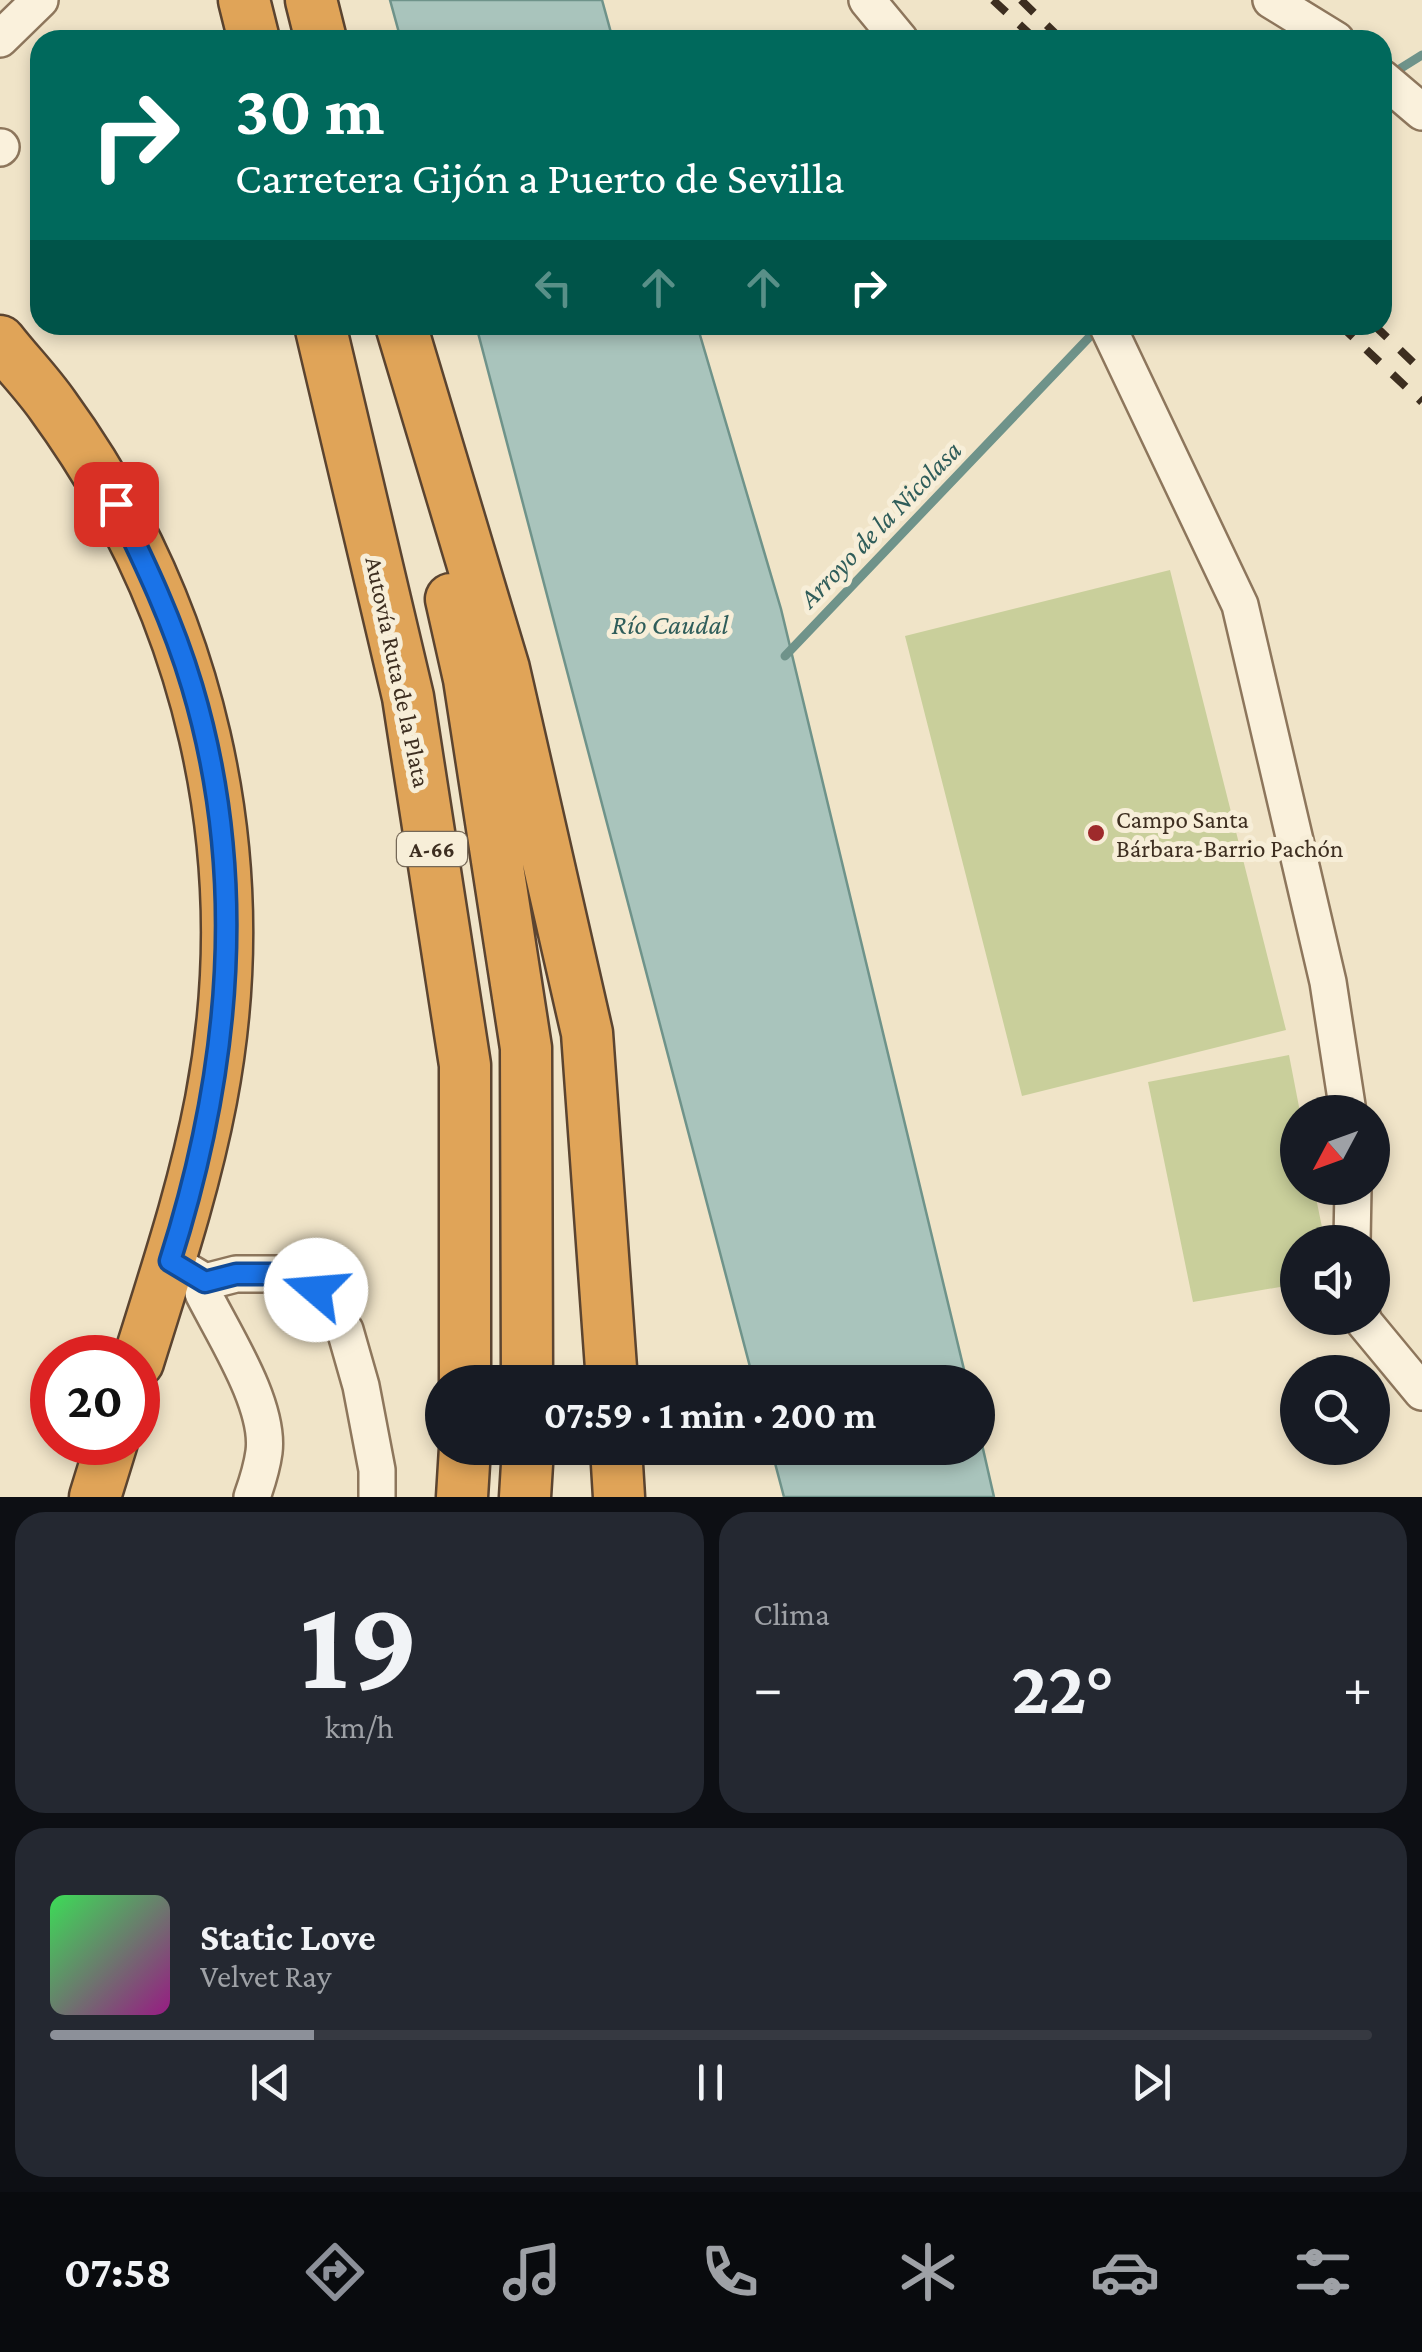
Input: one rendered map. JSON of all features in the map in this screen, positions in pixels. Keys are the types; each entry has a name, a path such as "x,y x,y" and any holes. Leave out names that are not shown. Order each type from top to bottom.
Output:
{"highway":[{"path":"244,0 252,30"},
{"path":"311,0 318,30"},
{"name":"Autovía Ruta de la Plata","path":"322,335 408,697 466,1065 465,1365"},
{"name":"A-66","path":"389,335 469,679 526,1048 528,1365"},
{"path":"405,335 504,669 588,1034 611,1365"},
{"path":"0,341 53,406 116,504 158,590 192,685 214,774 225,858 228,932 224,1013 211,1100 186,1212 187,1272 153,1335"},
{"path":"95,1497 105,1465"},
{"path":"462,1497 464,1465"},
{"path":"525,1497 527,1465"},
{"path":"617,1465 620,1497"}],"street":[{"path":"867,0 892,30"},
{"path":"1271,0 1320,30"},
{"path":"0,38 27,3"},
{"path":"0,315 53,406"},
{"path":"1111,335 1240,606 1328,982 1345,1095"},
{"path":"187,1272 203,1294 248,1380 264,1431 264,1450 252,1497"},
{"path":"187,1272 277,1274 316,1290 345,1330 362,1386 377,1470 377,1497"},
{"path":"1375,1335 1422,1392"}],"green space":[{"name":"Campo Santa Bárbara-Barrio Pachón","path":"1170,570 1286,1030 1022,1096 905,636"},
{"path":"1289,1055 1297,1095 1280,1095 1280,1205 1317,1205 1322,1225 1280,1225 1280,1287 1193,1302 1148,1082"}],"water":[{"path":"390,0 602,0 610,30 398,30"},
{"name":"Río Caudal","path":"479,335 700,335 781,609 963,1365 750,1365"},
{"path":"776,1465 987,1465 994,1497 784,1497"}],"waterway":[{"name":"Arroyo de la Nicolasa","path":"1392,74 1422,55"},
{"name":"Arroyo de la Nicolasa","path":"785,656 1091,335"}],"railway":[{"path":"993,0 1025,30"},
{"path":"1021,0 1052,30"},
{"path":"1351,335 1422,402"},
{"path":"1384,335 1422,371"}],"place":[{"name":"Campo Santa Bárbara-Barrio Pachón","path":"1096,833"}],"route":[{"path":"116,504 158,590 192,685 214,774 225,858 228,932 224,1013 211,1100 186,1212 170,1261 205,1282 236,1274 277,1274 316,1290"}]}
